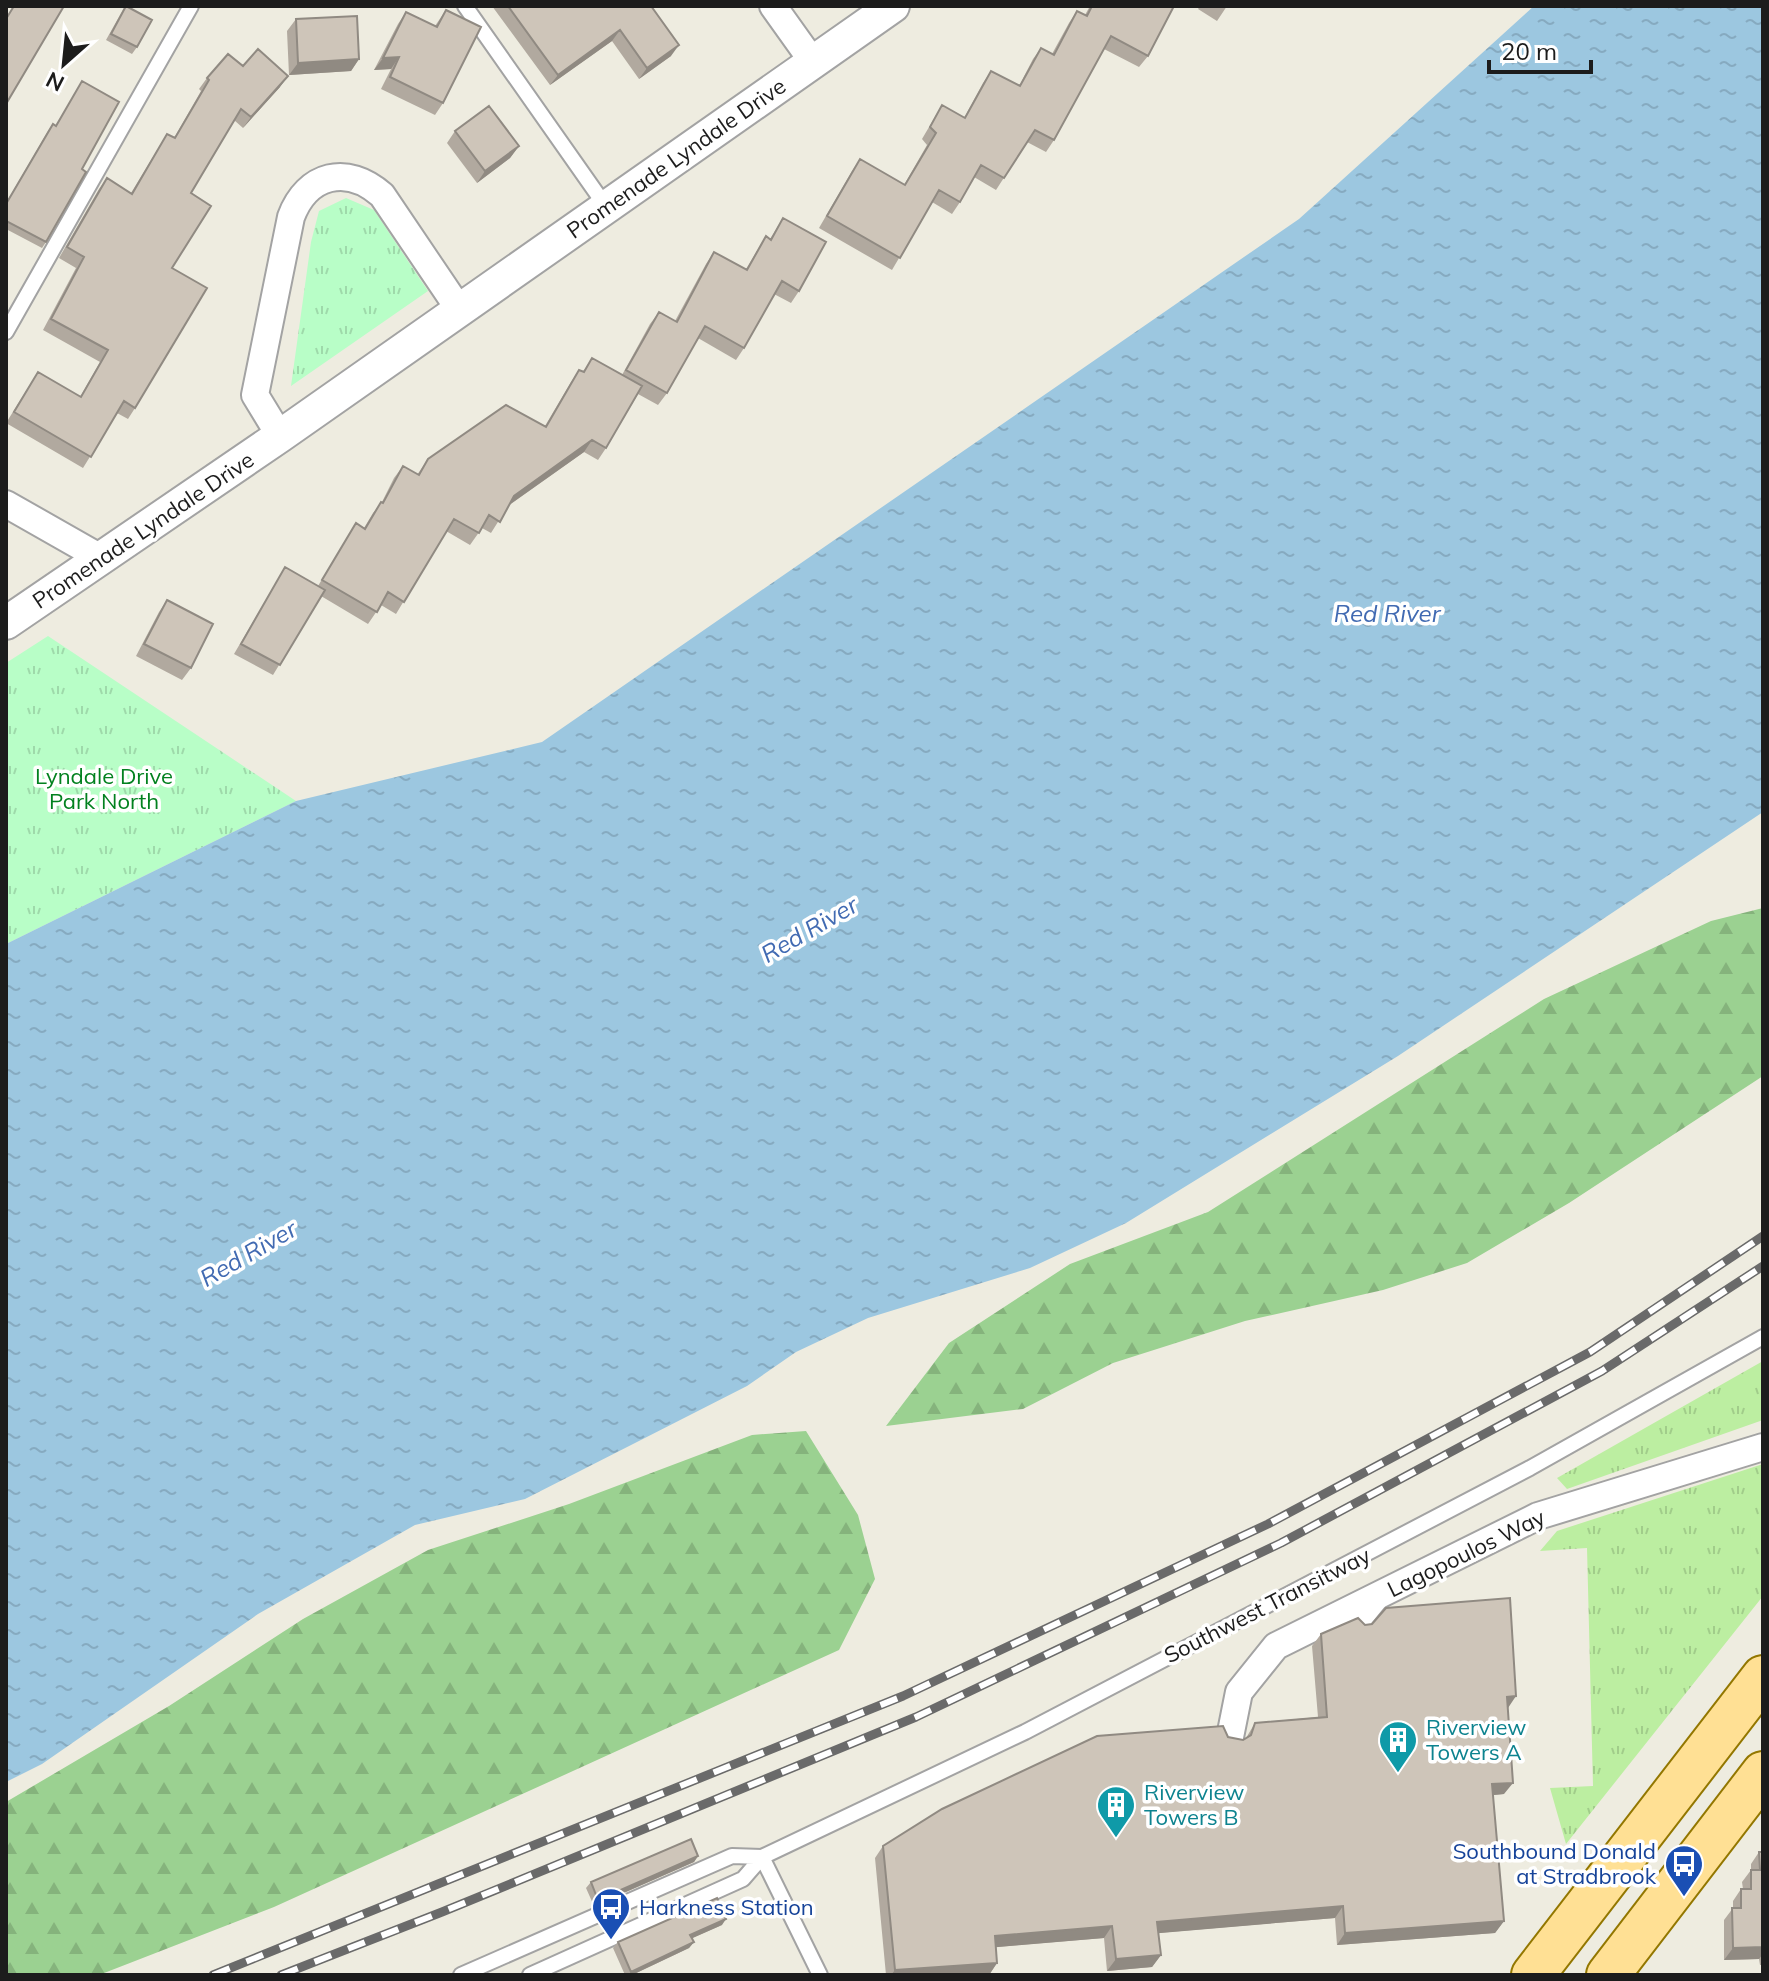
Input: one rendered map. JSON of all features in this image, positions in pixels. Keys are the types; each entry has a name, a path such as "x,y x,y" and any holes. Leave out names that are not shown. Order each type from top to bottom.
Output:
{"main road":[{"path":"1533,1975 1763,1677"},
{"path":"1608,1975 1763,1773"}],"street":[{"path":"773,6 813,62"},
{"name":"Promenade Lyndale Drive","path":"6,623 280,436 893,6"},
{"path":"280,436 255,395 291,217 296,203 319,181 348,177 371,185 382,195 459,309"},
{"path":"6,504 101,558"},
{"name":"Lagopoulos Way","path":"1230,1737 1239,1692 1276,1646 1538,1516 1763,1447"}],"lane":[{"path":"6,332 191,6"},
{"path":"465,6 607,208"},
{"name":"Southwest Transitway","path":"530,1975 743,1879 762,1857 1025,1732 1530,1468 1763,1337"},
{"path":"1359,1627 1388,1590"},
{"name":"Southwest Transitway","path":"461,1975 732,1856 762,1857"},
{"path":"762,1857 820,1975"}],"green space":[{"path":"346,198 374,210 428,291 291,386 311,242 319,211"},
{"name":"Lyndale Drive Park North","path":"48,636 296,801 6,944 6,663"},
{"path":"1763,908 1763,1076 1569,1203 1467,1263 1383,1290 1245,1321 1113,1363 1023,1409 886,1426 949,1343 1070,1264 1208,1212 1544,999 1711,921"},
{"path":"1763,1361 1763,1420 1567,1489 1557,1478"},
{"path":"806,1431 858,1515 875,1579 839,1650 274,1907 99,1975 6,1975 6,1802 169,1706 303,1619 428,1550 569,1504 752,1435"},
{"path":"1763,1464 1763,1596 1566,1844 1550,1788 1593,1786 1587,1548 1540,1551 1557,1531"}],"water":[{"name":"Red River","path":"1534,6 1763,6 1763,812 1398,1056 1126,1223 1030,1268 868,1318 796,1352 747,1386 525,1499 415,1525 258,1614 42,1764 6,1782 6,944 296,801 542,742 1299,219"}],"building":[{"path":"14,6 64,6 6,104 6,19"},
{"path":"126,6 152,20 137,47 111,34"},
{"path":"508,6 651,6 679,45 647,68 620,30 558,75"},
{"path":"1092,6 1174,6 1148,56 1111,36 1054,140 1035,130 1004,178 981,165 960,202 939,190 900,258 827,216 860,159 905,185 936,133 930,127 942,105 965,118 991,71 1020,86 1041,48 1054,55 1077,11 1087,16"},
{"path":"446,10 481,27 443,103 390,77 399,57 383,58 406,12 437,27"},
{"path":"357,16 359,59 298,63 296,19"},
{"path":"258,49 288,76 251,117 241,109 191,193 211,206 172,268 207,288 135,408 124,401 91,457 14,412 38,372 81,397 108,350 51,319 84,257 67,247 107,178 132,194 167,134 175,138 209,80 207,78 228,54 243,66"},
{"path":"82,81 119,102 82,169 86,172 46,242 6,221 6,204"},
{"path":"489,106 519,146 485,171 455,131"},
{"path":"783,218 826,242 799,291 782,281 744,348 705,326 667,393 626,370 659,312 677,322 714,252 747,270 766,236 771,240"},
{"path":"592,358 642,386 606,448 592,440 514,496 500,522 489,515 479,533 454,519 404,602 388,592 377,612 322,580 356,523 365,529 403,466 419,475 428,459 506,405 546,427 579,370 584,372"},
{"path":"285,567 325,590 280,665 241,644"},
{"path":"167,600 213,624 191,668 144,644"},
{"path":"1510,1598 1516,1696 1507,1697 1513,1783 1492,1784 1504,1921 1345,1933 1343,1906 1157,1922 1161,1955 1116,1959 1112,1926 995,1936 997,1963 895,1970 883,1846 942,1809 1097,1736 1223,1726 1228,1737 1243,1740 1251,1735 1255,1723 1327,1717 1321,1634 1358,1618 1365,1625 1372,1624 1386,1608"},
{"path":"691,1839 698,1856 598,1900 591,1882"},
{"path":"1759,1852 1763,1852 1763,1947 1733,1948 1732,1908 1741,1908 1741,1889 1751,1889 1751,1870 1760,1870"},
{"path":"717,1898 726,1919 690,1935 694,1942 631,1972 618,1942"}],"railway":[{"path":"213,1975 903,1696 1268,1524 1590,1352 1763,1236"},
{"path":"281,1975 916,1717 1281,1543 1602,1371 1763,1266"}],"place":[{"name":"Riverview Towers A","path":"1398,1774"},
{"name":"Riverview Towers B","path":"1116,1839"},
{"name":"Southbound Donald at Stradbrook","path":"1684,1898"},
{"name":"Harkness Station","path":"611,1941"}]}
